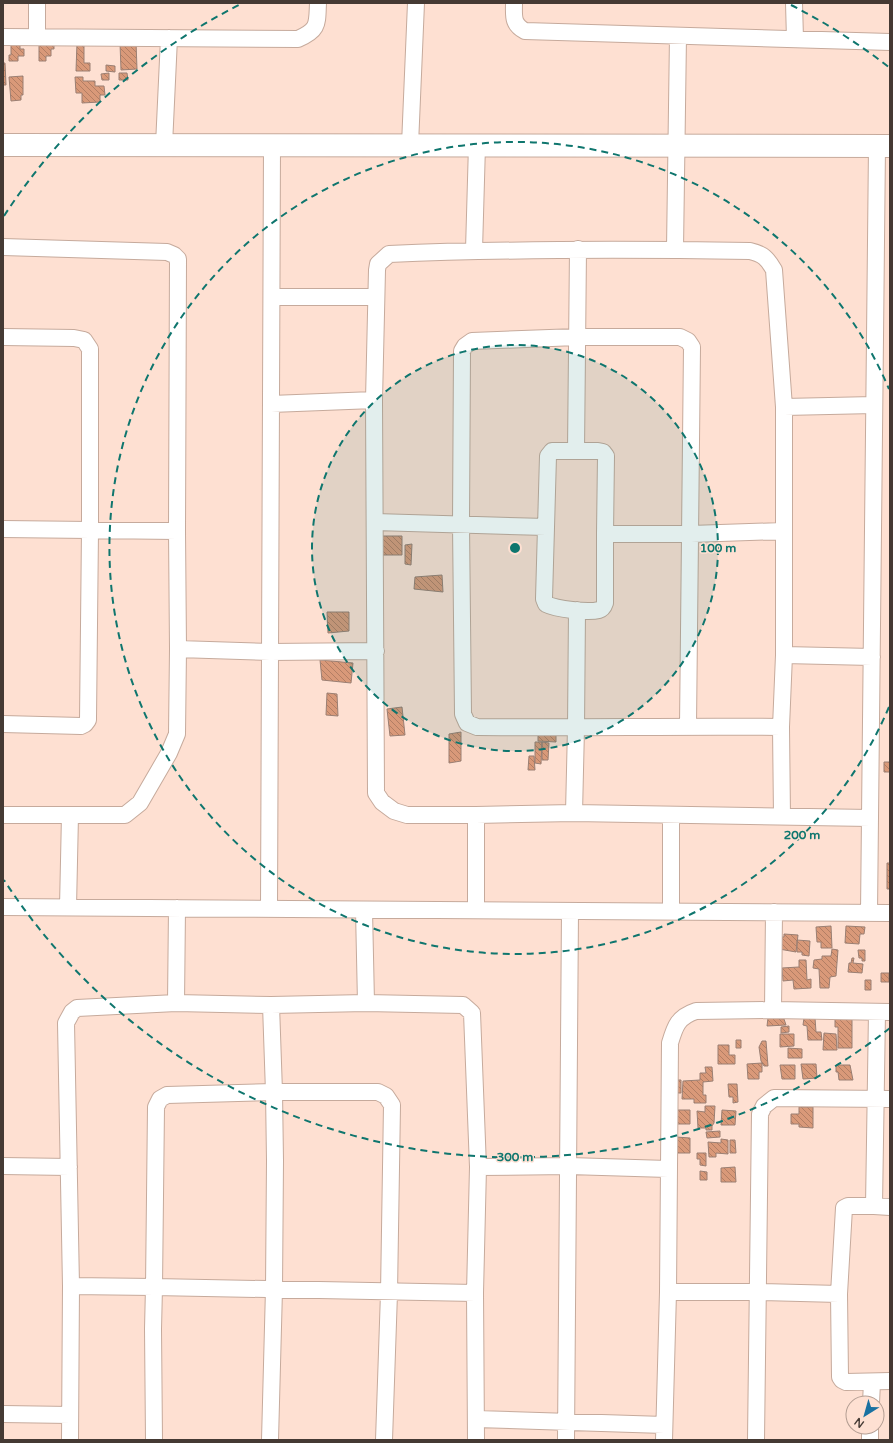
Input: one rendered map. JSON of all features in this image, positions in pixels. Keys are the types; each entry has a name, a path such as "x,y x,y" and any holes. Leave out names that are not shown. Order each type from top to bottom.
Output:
{"street":[{"path":"37,3 38,37"},
{"path":"3,37 298,39 310,34 317,24 318,3"},
{"path":"410,145 416,3"},
{"path":"514,3 514,18 518,27 525,31 890,42"},
{"path":"794,3 795,39"},
{"path":"675,250 678,36"},
{"path":"164,145 168,38"},
{"path":"3,145 884,146 874,405 869,913"},
{"path":"269,909 272,145"},
{"path":"474,250 477,145"},
{"path":"3,247 167,252 174,255 178,259 177,734 169,753 140,803 126,815 3,815"},
{"path":"576,450 578,249"},
{"path":"782,816 781,727 784,655 784,407 774,270 770,262 761,254 750,251 578,249 474,250 389,254 378,264 377,270 374,400 376,793 382,802 394,811 407,815 574,813 870,818"},
{"path":"272,297 376,297"},
{"path":"3,337 74,338 84,340 90,349 88,720 81,726 3,724"},
{"path":"688,726 692,348 688,341 680,337 577,337 472,341 465,346 462,351 461,524 463,714 467,723 477,727 781,727"},
{"path":"271,404 374,400"},
{"path":"784,407 874,405"},
{"path":"576,450 603,452 606,456 605,603 604,607 600,610 577,610 551,607 546,604 544,599 546,527 548,456 552,451 576,450"},
{"path":"375,522 546,527"},
{"path":"3,529 177,531"},
{"path":"605,534 691,534 784,531"},
{"path":"574,813 577,610"},
{"path":"178,649 270,652 376,651"},
{"path":"784,655 872,657"},
{"path":"68,908 70,815"},
{"path":"476,815 476,910"},
{"path":"671,815 671,912"},
{"path":"3,907 890,913"},
{"path":"176,1003 177,908"},
{"path":"364,910 366,1004"},
{"path":"566,1440 570,911"},
{"path":"773,1010 774,912"},
{"path":"70,1440 71,1286 66,1023 72,1012 77,1008 176,1003 271,1005 463,1005 472,1013 478,1167 475,1293 476,1440"},
{"path":"270,1440 274,1289 274,1092 271,1005"},
{"path":"476,1419 567,1422 664,1432 668,1292 670,1043 674,1030 680,1020 687,1014 696,1011 773,1010 883,1012 883,1099 874,1206"},
{"path":"154,1440 153,1329 156,1107 160,1099 167,1095 274,1092 378,1092 386,1096 392,1105 390,1293 384,1440"},
{"path":"756,1440 760,1114 764,1106 774,1098 883,1099"},
{"path":"3,1166 69,1167"},
{"path":"478,1167 569,1166 668,1169"},
{"path":"890,1207 848,1206 844,1208 839,1294 840,1376 842,1380 846,1382 890,1381"},
{"path":"71,1286 274,1289 390,1293 475,1293"},
{"path":"668,1292 839,1294"},
{"path":"871,1395 872,1382"},
{"path":"3,1414 70,1415"}],"building":[{"path":"39,40 54,40 54,49 51,49 51,56 46,56 46,61 39,61"},
{"path":"136,42 137,69 121,70 120,43"},
{"path":"77,43 84,43 84,63 90,63 90,71 76,71"},
{"path":"11,44 20,44 20,49 24,49 24,56 18,56 18,61 9,61 9,55 11,55"},
{"path":"3,63 5,63 6,85 3,85"},
{"path":"106,65 115,66 115,72 106,71"},
{"path":"109,73 109,80 102,80 101,74"},
{"path":"119,73 127,73 128,80 119,80"},
{"path":"23,76 23,95 21,95 21,100 11,101 9,77"},
{"path":"75,77 83,77 83,81 95,81 95,86 104,86 105,95 100,95 100,102 82,103 82,93 76,93"},
{"path":"382,536 402,536 402,555 382,555"},
{"path":"412,544 411,565 405,564 405,545"},
{"path":"442,575 443,592 414,589 415,577"},
{"path":"327,612 349,612 349,631 328,633"},
{"path":"320,660 353,663 351,683 322,680"},
{"path":"327,693 337,694 338,716 326,715"},
{"path":"402,707 405,735 390,736 387,709"},
{"path":"461,732 461,761 449,763 449,734"},
{"path":"538,732 556,732 556,742 538,741"},
{"path":"535,742 542,742 541,764 535,763"},
{"path":"542,742 549,743 548,760 542,760"},
{"path":"529,756 534,756 535,770 528,770"},
{"path":"884,762 890,762 890,772 884,772"},
{"path":"887,863 890,863 890,889 887,889"},
{"path":"831,926 832,948 821,948 821,942 817,942 816,927"},
{"path":"846,926 865,927 864,934 860,934 859,944 845,943"},
{"path":"784,934 798,935 796,952 779,949 780,937 784,937"},
{"path":"797,940 810,941 809,956 802,955 802,952 797,952"},
{"path":"832,949 838,950 836,976 830,977 829,988 820,988 819,969 813,968 814,960 822,959 822,956 831,956"},
{"path":"858,950 865,950 865,961 862,961 862,958 859,958"},
{"path":"852,958 854,958 853,963 863,964 862,973 848,972 849,963 851,963"},
{"path":"799,960 806,960 807,980 811,979 811,988 794,989 793,980 783,981 782,968 799,967"},
{"path":"881,973 889,973 889,982 881,982"},
{"path":"865,980 871,980 871,990 865,990"},
{"path":"768,1018 784,1019 786,1025 767,1026"},
{"path":"804,1018 815,1018 816,1032 821,1032 822,1040 808,1040 807,1026 803,1025"},
{"path":"835,1018 852,1018 852,1048 838,1048 838,1027 835,1027"},
{"path":"789,1026 789,1032 781,1033 781,1027"},
{"path":"824,1033 836,1034 837,1050 823,1050"},
{"path":"780,1034 794,1034 794,1046 780,1047"},
{"path":"736,1040 741,1040 741,1048 736,1048"},
{"path":"762,1041 766,1041 768,1066 764,1066 761,1061 759,1047"},
{"path":"718,1045 729,1045 729,1055 735,1055 735,1064 718,1064"},
{"path":"788,1048 802,1049 802,1058 788,1058"},
{"path":"762,1063 762,1072 759,1072 759,1079 748,1079 747,1064"},
{"path":"801,1064 816,1064 817,1078 803,1079"},
{"path":"780,1065 795,1065 795,1079 782,1079"},
{"path":"836,1065 850,1065 853,1080 839,1080 838,1072 836,1072"},
{"path":"705,1067 712,1067 713,1081 703,1082 703,1095 706,1095 706,1103 694,1103 694,1099 682,1099 683,1081 700,1080 700,1073 706,1073"},
{"path":"676,1080 681,1080 681,1093 676,1093"},
{"path":"728,1084 737,1084 738,1102 733,1103 733,1097 729,1097"},
{"path":"705,1106 715,1106 712,1130 698,1128 697,1111 705,1112"},
{"path":"799,1107 813,1107 813,1128 799,1127 799,1124 791,1124 791,1114 799,1114"},
{"path":"676,1110 690,1110 690,1124 676,1124"},
{"path":"722,1110 736,1111 735,1125 721,1125"},
{"path":"720,1131 720,1137 707,1138 706,1132"},
{"path":"676,1137 690,1138 690,1153 676,1153"},
{"path":"721,1139 728,1140 728,1154 716,1153 716,1157 709,1157 708,1142 721,1143"},
{"path":"730,1140 735,1140 736,1153 730,1153"},
{"path":"697,1153 706,1153 706,1166 700,1165 700,1159 697,1159"},
{"path":"735,1167 736,1182 721,1182 721,1168"},
{"path":"700,1171 707,1172 707,1180 700,1180"}]}
